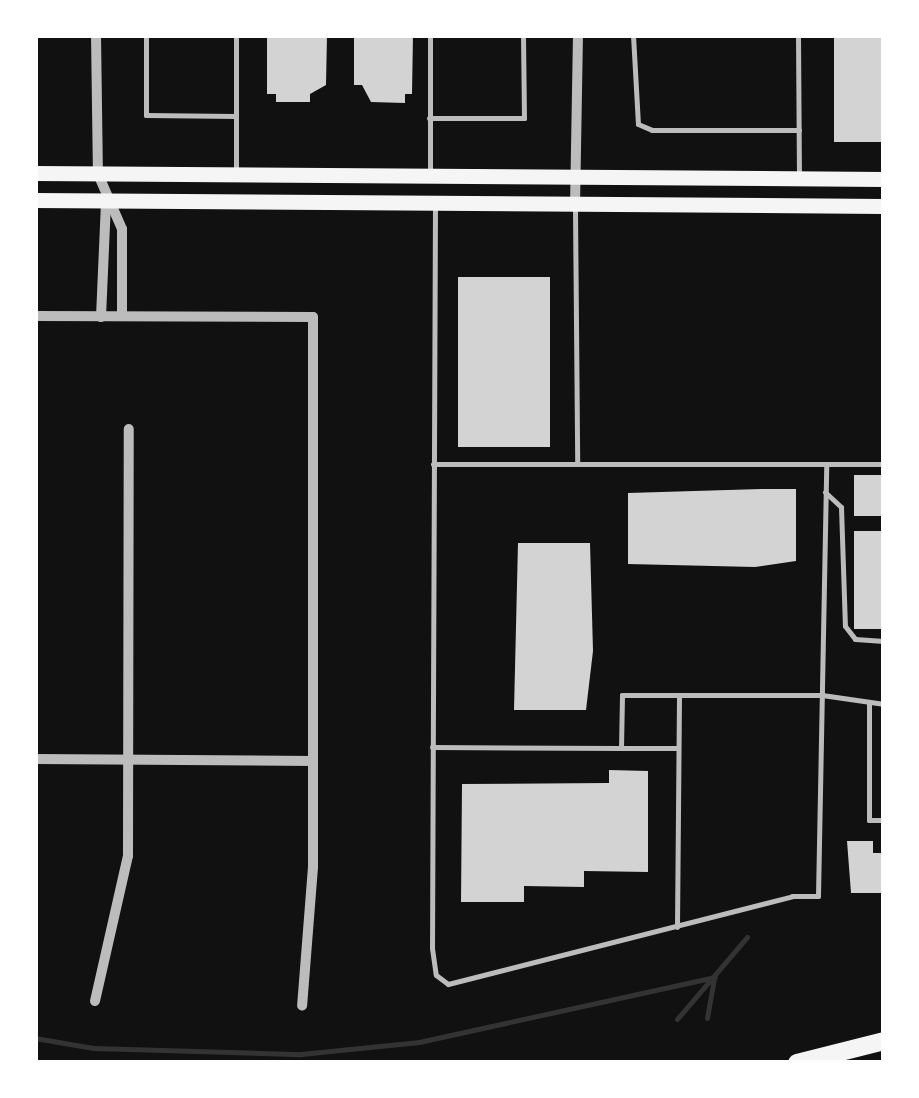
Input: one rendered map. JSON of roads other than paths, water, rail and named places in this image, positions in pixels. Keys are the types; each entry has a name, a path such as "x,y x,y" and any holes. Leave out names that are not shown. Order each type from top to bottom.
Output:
{"highway":[{"path":"797,1063 884,1042"}],"main road":[{"path":"35,173 884,178"},
{"path":"35,200 884,206"}],"street":[{"path":"96,35 98,174 106,200 122,228 122,316"},
{"path":"575,206 578,35"},
{"path":"101,317 106,200"},
{"path":"35,316 313,317 312,905 302,1006"},
{"path":"95,1001 124,882 130,761 129,429"},
{"path":"35,759 313,761"}],"lane":[{"path":"146,35 146,115 236,116"},
{"path":"236,35 236,175"},
{"path":"430,35 430,176"},
{"path":"429,118 524,118 524,35"},
{"path":"633,35 638,124 652,130 799,130"},
{"path":"798,35 799,178"},
{"path":"435,204 432,964 448,984 792,896 818,896 826,464"},
{"path":"575,206 577,464"},
{"path":"433,464 884,464"},
{"path":"825,492 841,507 845,626 855,639 884,641"},
{"path":"678,928 680,695"},
{"path":"620,748 622,696 822,695 884,704"},
{"path":"869,704 868,820 884,820"},
{"path":"432,747 679,748"}],"waterway":[{"path":"677,1019 747,937"},
{"path":"35,1038 93,1048 301,1054 419,1042 715,977"},
{"path":"707,1018 714,980"}]}
